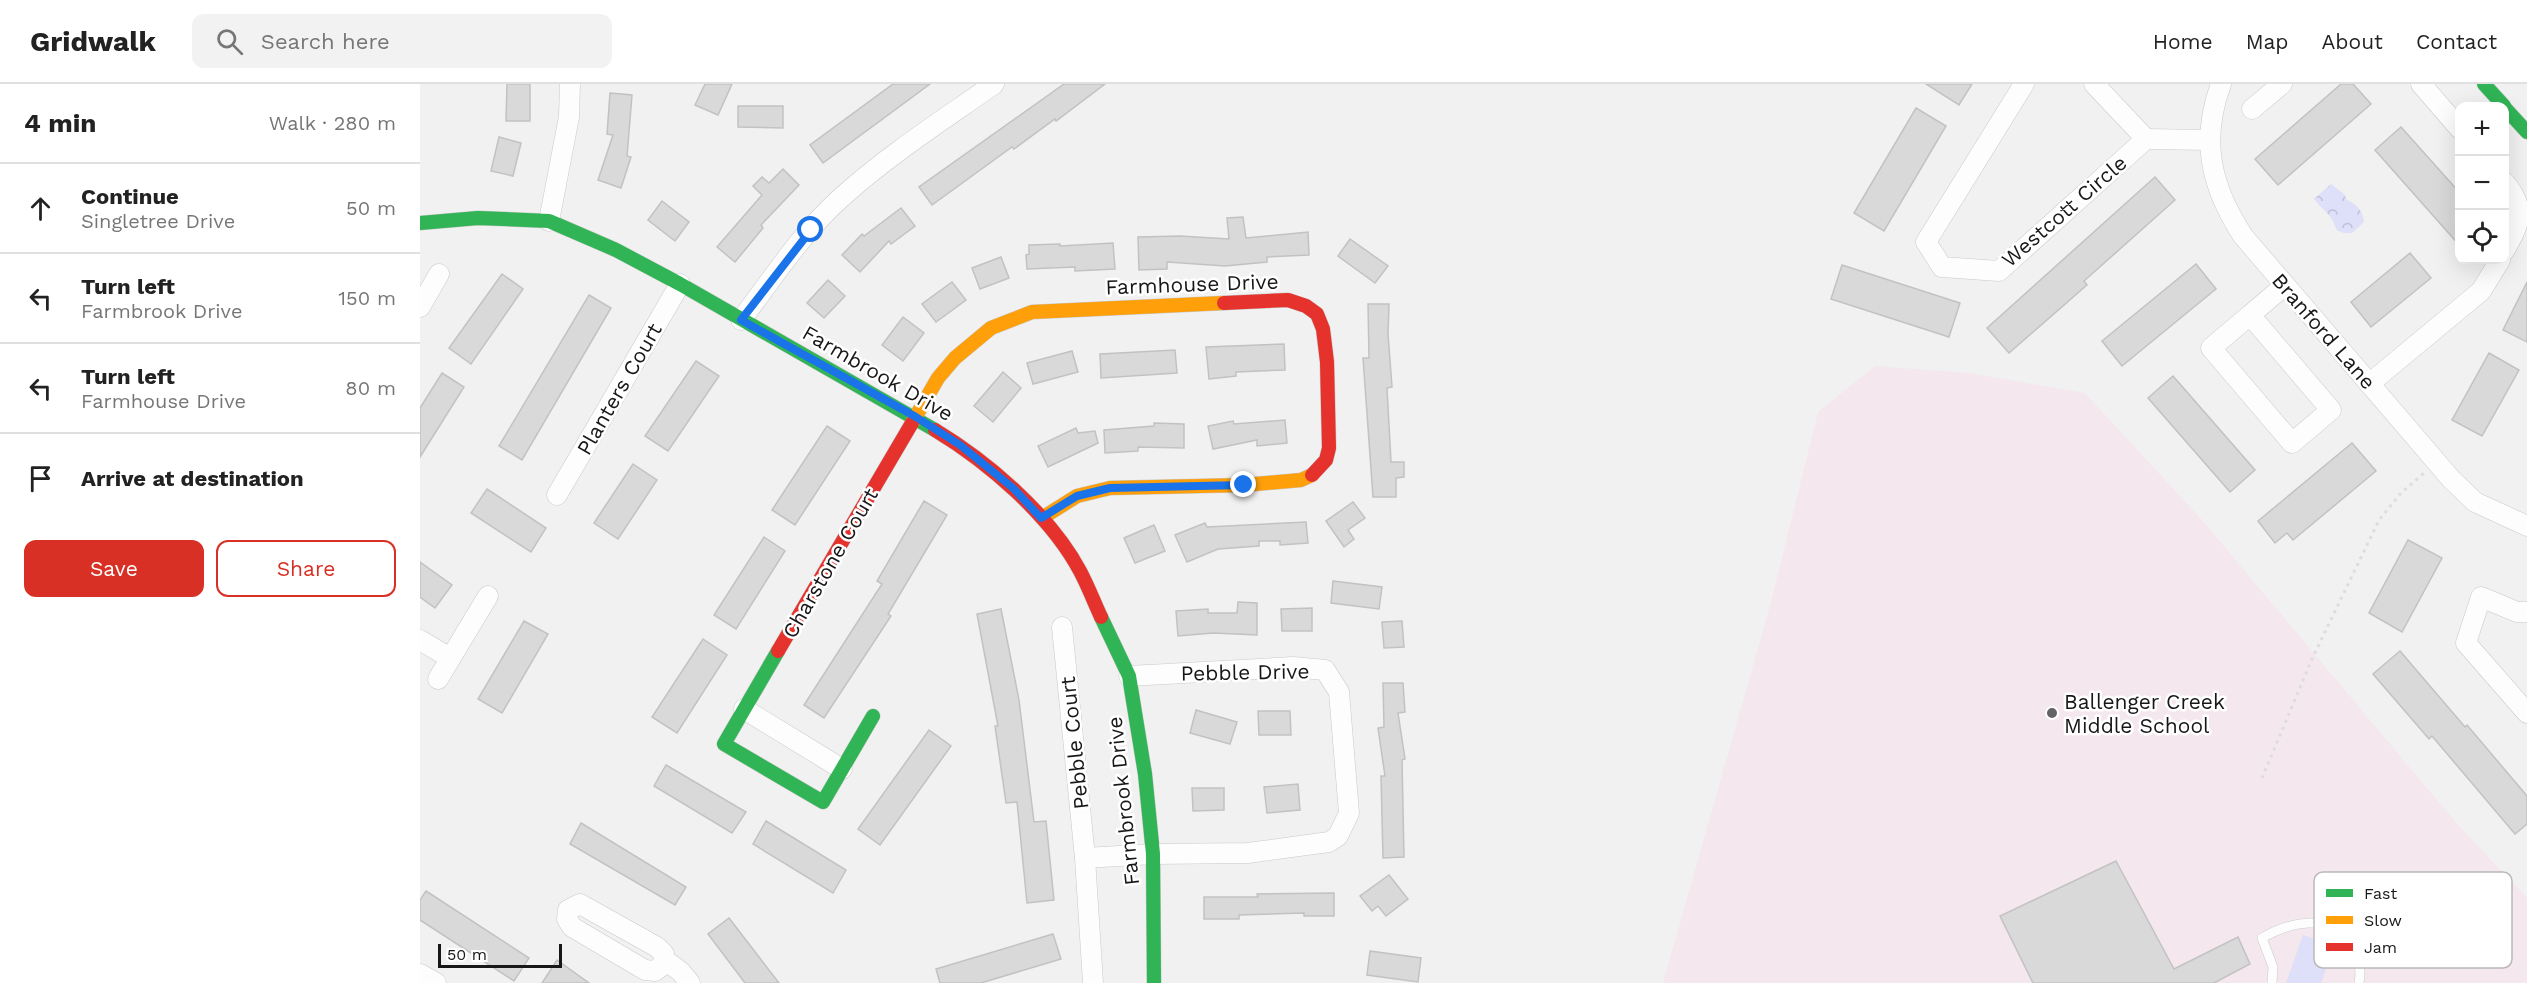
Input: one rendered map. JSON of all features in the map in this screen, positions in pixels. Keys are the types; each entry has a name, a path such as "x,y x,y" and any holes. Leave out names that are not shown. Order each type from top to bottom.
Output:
{"street":[{"path":"549,221 569,117 570,84"},
{"path":"741,320 811,230 842,197 884,162 994,84"},
{"name":"Westcott Circle","path":"2024,84 1926,242 1942,267 1999,270 2146,139 2210,140"},
{"name":"Westcott Circle","path":"2094,84 2146,139"},
{"name":"Branford Lane","path":"2221,84 2214,104 2210,140 2215,179 2230,215 2243,236 2451,479 2469,496 2492,511 2527,526"},
{"path":"2252,109 2282,84"},
{"path":"2421,84 2455,123"},
{"path":"2484,84 2500,102"},
{"path":"2509,112 2527,132"},
{"path":"2509,188 2518,201 2520,215 2509,244"},
{"name":"Farmbrook Drive","path":"420,223 478,218 549,221 616,250 916,417 960,445 1013,488 1041,518 1080,568 1129,676 1145,774 1153,854 1154,983"},
{"path":"2369,384 2481,291 2498,264"},
{"path":"420,307 439,274"},
{"name":"Planters Court","path":"557,495 680,284"},
{"path":"2250,315 2331,410 2292,443 2211,348 2284,286"},
{"name":"Farmhouse Drive","path":"916,417 938,378 955,358 991,328 1032,312 1288,300 1311,309 1319,317 1326,352 1329,448 1326,460 1311,475 1300,480 1244,485 1110,488 1077,496 1041,518"},
{"name":"Charstone Court","path":"873,716 823,802 724,744 916,417"},
{"path":"438,678 488,596"},
{"path":"2527,612 2517,612 2481,597 2466,643 2527,713"},
{"name":"Pebble Court","path":"1062,627 1085,858 1092,983"},
{"path":"420,640 450,658"},
{"name":"Pebble Drive","path":"1129,676 1293,667 1324,670 1339,692 1349,813 1338,836 1329,842 1248,853 1153,854"},
{"path":"744,709 842,769"},
{"path":"1085,858 1153,854"},
{"path":"665,960 660,969 645,970 572,927 567,919 568,910 576,905 584,905 657,946 662,950 665,960 681,972 690,983"},
{"path":"420,974 436,983"}],"lane":[{"path":"2272,983 2273,967 2262,938 2277,930 2314,922"},
{"path":"2359,983 2360,968"}],"path":[{"path":"2262,778 2312,659 2379,520 2401,493 2426,471"}],"shaded area":[{"name":"Ballenger Creek Middle School","path":"1875,366 1968,373 2085,393 2202,520 2458,825 2502,872 2314,872 2314,968 2512,968 2512,882 2527,898 2527,983 1663,983 1771,602 1818,412"}],"green space":[{"path":"2331,184 2345,195 2346,199 2356,205 2362,214 2364,222 2352,233 2338,230 2331,218 2314,199"},
{"path":"2303,935 2314,939 2314,968 2326,968 2321,983 2286,983"}],"building":[{"path":"507,84 530,84 530,121 506,121"},
{"path":"705,84 732,84 718,115 695,105"},
{"path":"893,84 930,84 823,163 810,145"},
{"path":"1064,84 1105,84 1056,121 1055,119 1014,149 1012,147 932,205 919,187"},
{"path":"1926,84 1972,84 1959,105"},
{"path":"2341,84 2353,84 2371,104 2278,185 2255,159"},
{"path":"610,93 632,95 627,156 631,157 621,188 598,180 613,135 607,134"},
{"path":"738,106 783,106 783,128 738,127"},
{"path":"1916,108 1946,126 1884,231 1854,213"},
{"path":"2401,127 2455,187 2455,240 2375,150"},
{"path":"499,137 521,143 513,176 491,171"},
{"path":"783,169 799,185 761,225 763,228 735,262 717,247 762,195 753,186 762,177 769,183"},
{"path":"2155,177 2175,200 2084,281 2087,285 2009,353 1987,328"},
{"path":"662,201 689,222 675,241 648,220"},
{"path":"901,208 915,226 891,244 889,241 860,272 842,255 862,234 864,236"},
{"path":"1243,217 1246,238 1308,232 1309,255 1267,257 1267,262 1225,266 1167,262 1167,269 1139,270 1138,237 1180,236 1229,239 1227,218"},
{"path":"1350,239 1388,266 1375,283 1338,256"},
{"path":"1113,243 1115,269 1075,271 1075,267 1027,269 1026,255 1029,254 1029,245"},
{"path":"2410,253 2431,278 2371,327 2351,302"},
{"path":"1001,257 1009,278 980,289 972,268"},
{"path":"2196,264 2216,289 2122,366 2102,341"},
{"path":"1842,265 1960,303 1949,337 1831,299"},
{"path":"502,274 523,289 471,364 449,348"},
{"path":"828,280 845,296 824,318 807,303"},
{"path":"952,282 966,300 936,322 922,304"},
{"path":"2527,282 2527,342 2503,330"},
{"path":"589,295 611,308 522,460 499,446"},
{"path":"1368,304 1389,304 1388,334 1392,387 1387,388 1391,462 1404,462 1404,477 1396,478 1396,497 1373,497 1363,358 1369,358"},
{"path":"903,317 924,333 903,361 882,345"},
{"path":"1284,344 1285,370 1236,372 1236,376 1209,379 1206,347"},
{"path":"1175,350 1177,373 1101,378 1100,354"},
{"path":"1072,351 1078,372 1033,384 1027,363"},
{"path":"2489,353 2519,370 2482,436 2452,420"},
{"path":"696,361 719,376 668,451 645,436"},
{"path":"1003,372 1021,388 993,422 974,406"},
{"path":"442,373 464,387 420,457 420,408"},
{"path":"2173,376 2255,470 2230,492 2148,398"},
{"path":"1285,420 1287,443 1257,446 1257,440 1213,449 1208,426 1233,421 1234,424"},
{"path":"1154,423 1184,424 1184,448 1138,447 1138,451 1105,453 1104,430 1154,426"},
{"path":"827,426 850,441 795,525 772,510"},
{"path":"1076,428 1078,433 1095,431 1098,443 1048,467 1038,446"},
{"path":"2352,443 2376,471 2293,540 2287,533 2275,543 2258,521"},
{"path":"633,464 657,480 618,539 594,523"},
{"path":"487,489 546,528 531,552 471,513"},
{"path":"924,501 947,515 888,614 891,616 824,718 804,705 882,584 877,581"},
{"path":"1353,502 1365,518 1348,530 1354,539 1344,547 1326,521"},
{"path":"1306,522 1308,543 1280,545 1280,541 1259,541 1259,546 1218,549 1187,562 1175,535 1205,523 1207,527"},
{"path":"1154,525 1165,551 1135,563 1124,538"},
{"path":"764,537 785,551 736,629 714,615"},
{"path":"2408,540 2442,558 2402,632 2369,613"},
{"path":"420,562 452,585 435,608 420,597"},
{"path":"1333,581 1382,587 1379,609 1331,603"},
{"path":"1238,602 1257,603 1257,635 1213,633 1178,636 1176,611 1208,609 1208,613 1237,613"},
{"path":"1312,608 1312,631 1282,631 1281,609"},
{"path":"1001,609 1019,700 1034,822 1046,821 1054,900 1027,903 1017,802 1006,803 995,726 998,726 977,614"},
{"path":"524,621 548,634 502,713 478,699"},
{"path":"1402,621 1404,647 1384,648 1382,622"},
{"path":"703,639 727,655 677,733 652,717"},
{"path":"2400,651 2527,796 2527,824 2515,834 2432,736 2429,739 2373,674"},
{"path":"1383,683 1403,683 1405,712 1398,713 1405,759 1402,760 1404,857 1383,858 1381,776 1385,776 1378,728 1384,727"},
{"path":"1196,710 1237,722 1230,744 1190,733"},
{"path":"1258,711 1290,711 1291,735 1259,735"},
{"path":"929,730 951,746 880,845 858,829"},
{"path":"666,765 746,812 732,833 654,786"},
{"path":"1298,784 1300,810 1267,813 1264,787"},
{"path":"1192,788 1224,788 1224,810 1193,811"},
{"path":"766,821 846,870 833,893 753,844"},
{"path":"581,823 686,887 675,905 570,844"},
{"path":"2116,861 2174,969 2238,937 2250,964 2214,983 2033,983 2000,916"},
{"path":"1389,875 1408,899 1386,916 1378,906 1372,911 1360,896"},
{"path":"426,891 529,958 514,981 420,920 420,900"},
{"path":"1334,893 1334,916 1304,916 1304,913 1239,915 1239,919 1204,919 1204,897"},
{"path":"729,918 779,983 745,983 708,934"},
{"path":"1053,934 1061,959 981,983 940,983 936,969"},
{"path":"1370,951 1421,958 1418,982 1367,975"},
{"path":"557,960 589,983 542,983"}],"traffic: fast":[{"path":"2484,84 2500,102"},
{"path":"2509,112 2527,132"},
{"path":"420,223 478,218 549,221 616,250 680,284 935,430"},
{"path":"1101,617 1129,676 1145,774 1153,854 1154,983"},
{"path":"778,651 724,744 823,802 873,716"}],"traffic: slow":[{"path":"912,423 938,378 955,358 991,328 1032,312 1224,303"},
{"path":"1042,518 1077,496 1110,488 1244,485 1301,480 1312,475"}],"traffic: jam":[{"path":"1224,303 1288,300 1306,306 1317,314 1323,329 1327,362 1329,448 1326,460 1312,475"},
{"path":"778,651 912,423"},
{"path":"935,430 976,458 1035,510 1067,550 1083,577 1101,617"}],"place":[{"name":"Ballenger Creek Middle School","path":"2052,713"}],"route":[{"path":"811,230 741,320 916,417 960,445 1013,488 1041,518 1077,496 1110,488 1244,485"}]}
